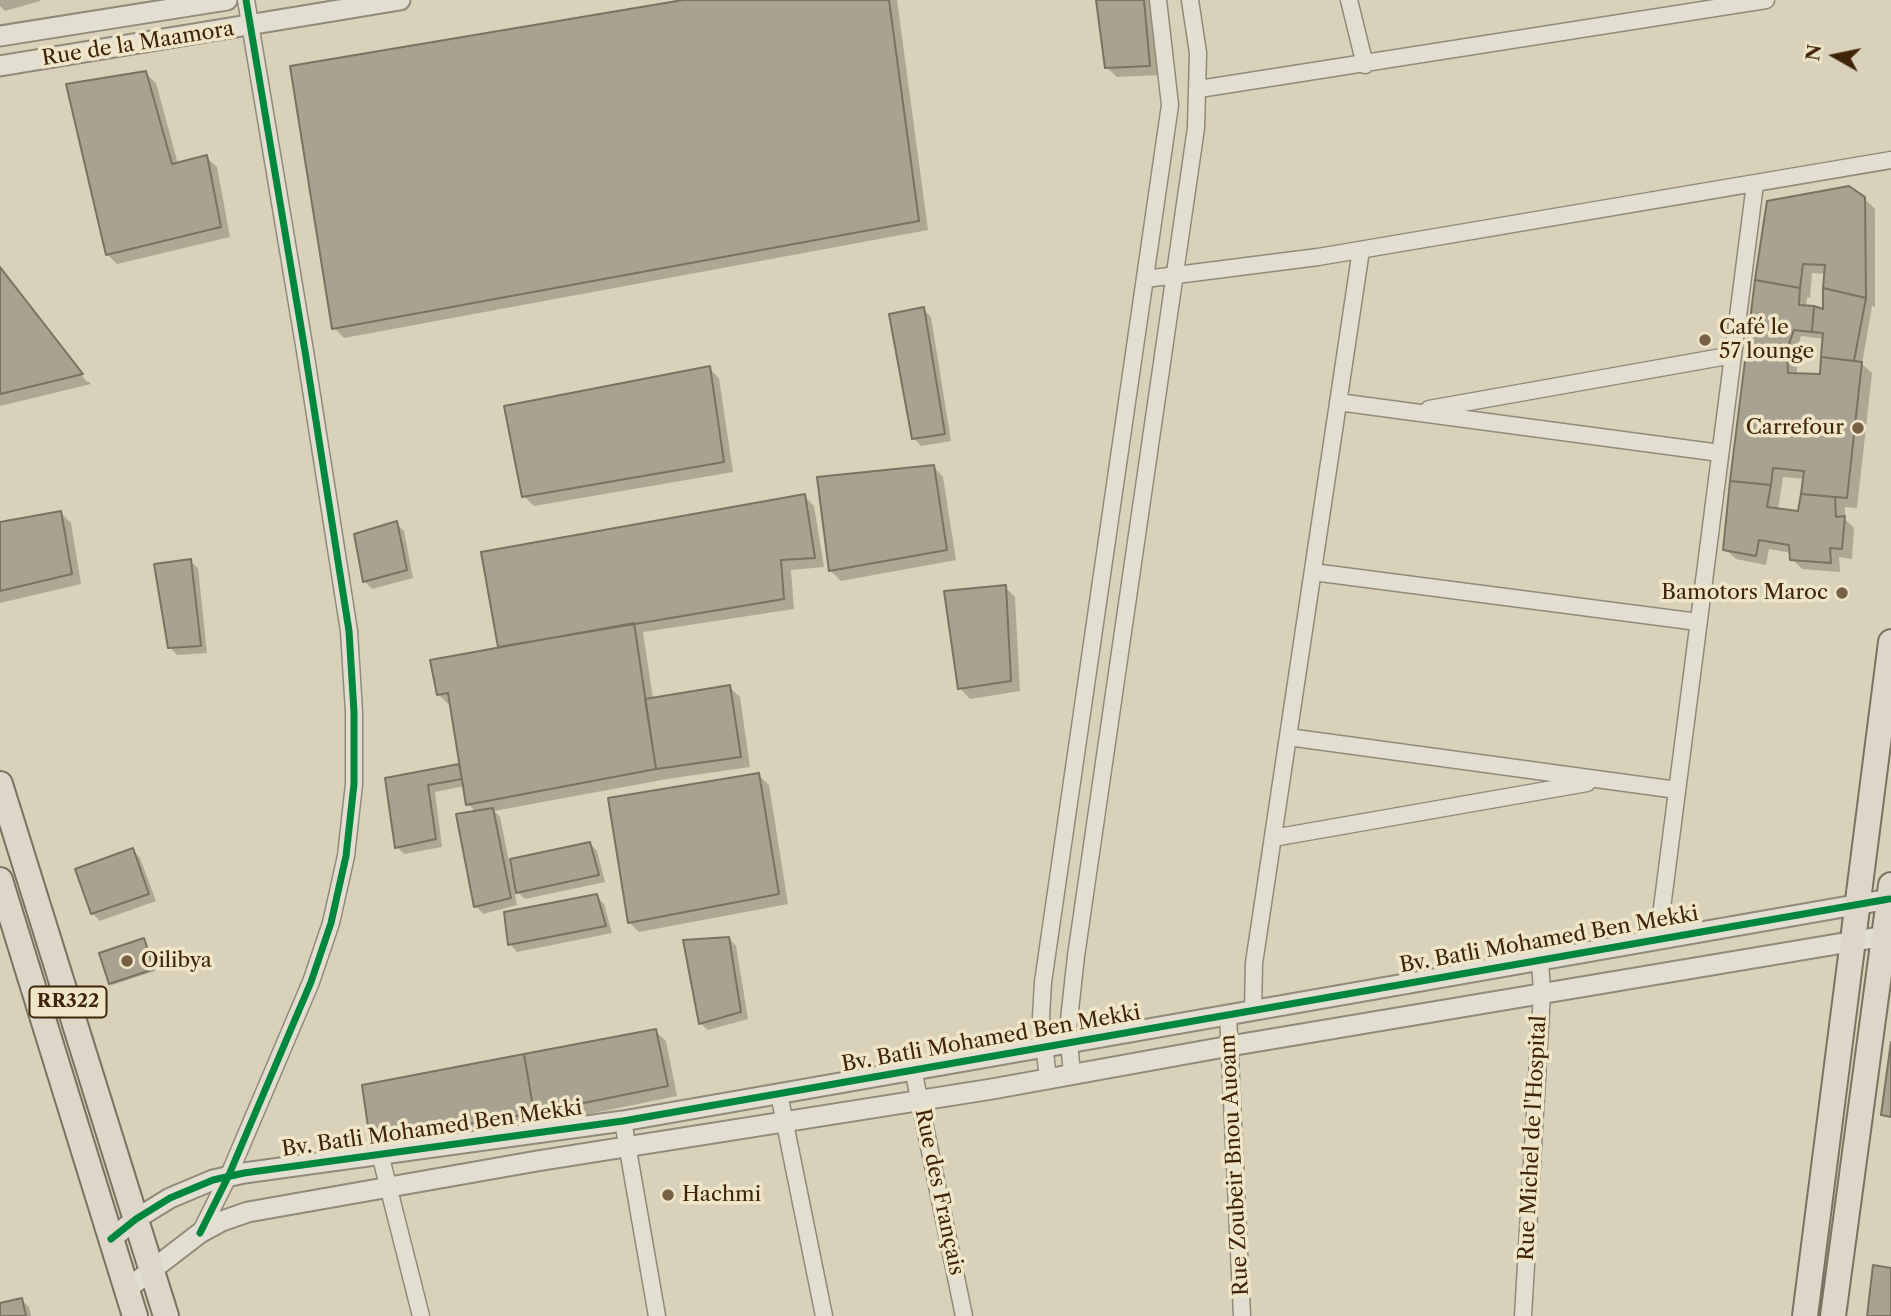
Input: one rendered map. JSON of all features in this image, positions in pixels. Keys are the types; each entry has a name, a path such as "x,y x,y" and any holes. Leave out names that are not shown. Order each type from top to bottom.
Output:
{"main road":[{"path":"1805,1316 1891,642"},
{"name":"RR322","path":"0,784 166,1316"},
{"name":"RR322","path":"0,880 135,1316"},
{"path":"1833,1316 1890,892"}],"street":[{"name":"Rue de la Maamora","path":"0,36 227,0"},
{"path":"200,1233 228,1177 311,982 331,923 346,856 354,784 354,712 349,631 246,0"},
{"name":"Rue de la Maamora","path":"0,66 400,0"},
{"path":"1048,1079 1041,1017 1043,982 1170,105 1158,0"},
{"path":"1072,1075 1069,1008 1196,128 1198,53 1190,0"},
{"path":"1349,0 1365,65"},
{"path":"1199,89 1766,0"},
{"path":"1145,279 1361,250 1891,160"},
{"path":"1658,939 1755,184"},
{"path":"1254,1010 1254,963 1361,250"},
{"path":"1413,412 1733,355"},
{"path":"1338,401 1720,453"},
{"path":"1313,572 1698,622"},
{"path":"1288,737 1676,790"},
{"path":"1273,838 1603,780"},
{"name":"Bv. Batli Mohamed Ben Mekki","path":"111,1240 136,1219 170,1198 213,1180 228,1177 623,1121 1858,904 1890,892"},
{"path":"127,1289 200,1233 222,1221 248,1212 1885,936"},
{"name":"Rue Michel de l'Hospital","path":"1523,1316 1542,993 1541,960"},
{"path":"1369,990 1376,1021"},
{"name":"Rue Zoubeir Bnou Auoam","path":"1228,1014 1242,1316"},
{"name":"Rue des Français","path":"913,1069 964,1316"},
{"path":"779,1094 824,1316"},
{"path":"623,1121 657,1316"},
{"path":"380,1154 421,1316"}],"building":[{"path":"683,0 889,0 919,221 332,329 290,66"},
{"path":"1096,0 1144,0 1150,66 1105,68"},
{"path":"146,71 172,164 207,155 221,227 106,255 66,84"},
{"path":"1849,186 1865,197 1866,298 1823,288 1825,265 1803,264 1800,288 1755,280 1767,201"},
{"path":"0,267 83,374 0,394"},
{"path":"1755,280 1800,288 1799,305 1814,306 1812,332 1794,330 1787,350 1747,345"},
{"path":"1823,288 1866,298 1854,361 1821,357 1823,333 1812,332 1814,306 1823,309"},
{"path":"924,307 945,434 912,439 889,314"},
{"path":"1747,345 1787,350 1788,373 1820,374 1821,357 1862,362 1847,498 1801,494 1804,471 1773,468 1771,485 1730,481"},
{"path":"710,366 724,462 522,497 504,406"},
{"path":"934,465 947,550 829,571 817,477"},
{"path":"1730,481 1771,485 1767,507 1798,511 1801,494 1835,497 1836,517 1845,516 1842,549 1830,548 1831,563 1790,560 1789,545 1759,540 1756,556 1723,550"},
{"path":"805,494 815,558 781,560 784,599 498,647 481,552"},
{"path":"61,511 72,574 0,591 0,522"},
{"path":"397,521 407,570 363,582 354,534"},
{"path":"191,559 201,646 168,648 154,564"},
{"path":"1006,585 1011,681 958,689 944,591"},
{"path":"634,623 656,769 466,805 448,693 437,695 430,660"},
{"path":"730,685 741,757 656,769 645,699"},
{"path":"459,764 462,779 428,785 436,839 395,848 385,778"},
{"path":"759,773 779,894 628,923 608,798"},
{"path":"493,808 511,898 474,907 456,814"},
{"path":"590,842 599,875 516,893 510,859"},
{"path":"133,848 149,894 91,914 75,869"},
{"path":"597,894 606,926 508,945 504,912"},
{"path":"729,937 741,1012 699,1024 683,940"},
{"name":"Oilibya","path":"144,938 154,969 109,984 99,953"},
{"path":"656,1029 668,1086 534,1113 524,1054"},
{"path":"1891,1042 1891,1117 1881,1115"},
{"path":"524,1054 534,1113 370,1140 362,1085"},
{"path":"1873,1265 1891,1268 1891,1316 1867,1316"},
{"path":"22,1298 26,1316 0,1316 0,1303"}],"cycle path":[{"path":"200,1233 228,1177 311,982 331,923 346,856 354,784 354,712 349,631 246,0"},
{"path":"111,1239 136,1219 170,1198 213,1180 244,1173 623,1121 1889,899"}],"place":[{"name":"Café le 57 lounge","path":"1705,340"},
{"name":"Carrefour","path":"1858,428"},
{"name":"Bamotors Maroc","path":"1842,593"},
{"name":"Oilibya","path":"127,961"},
{"name":"Hachmi","path":"668,1195"}]}
